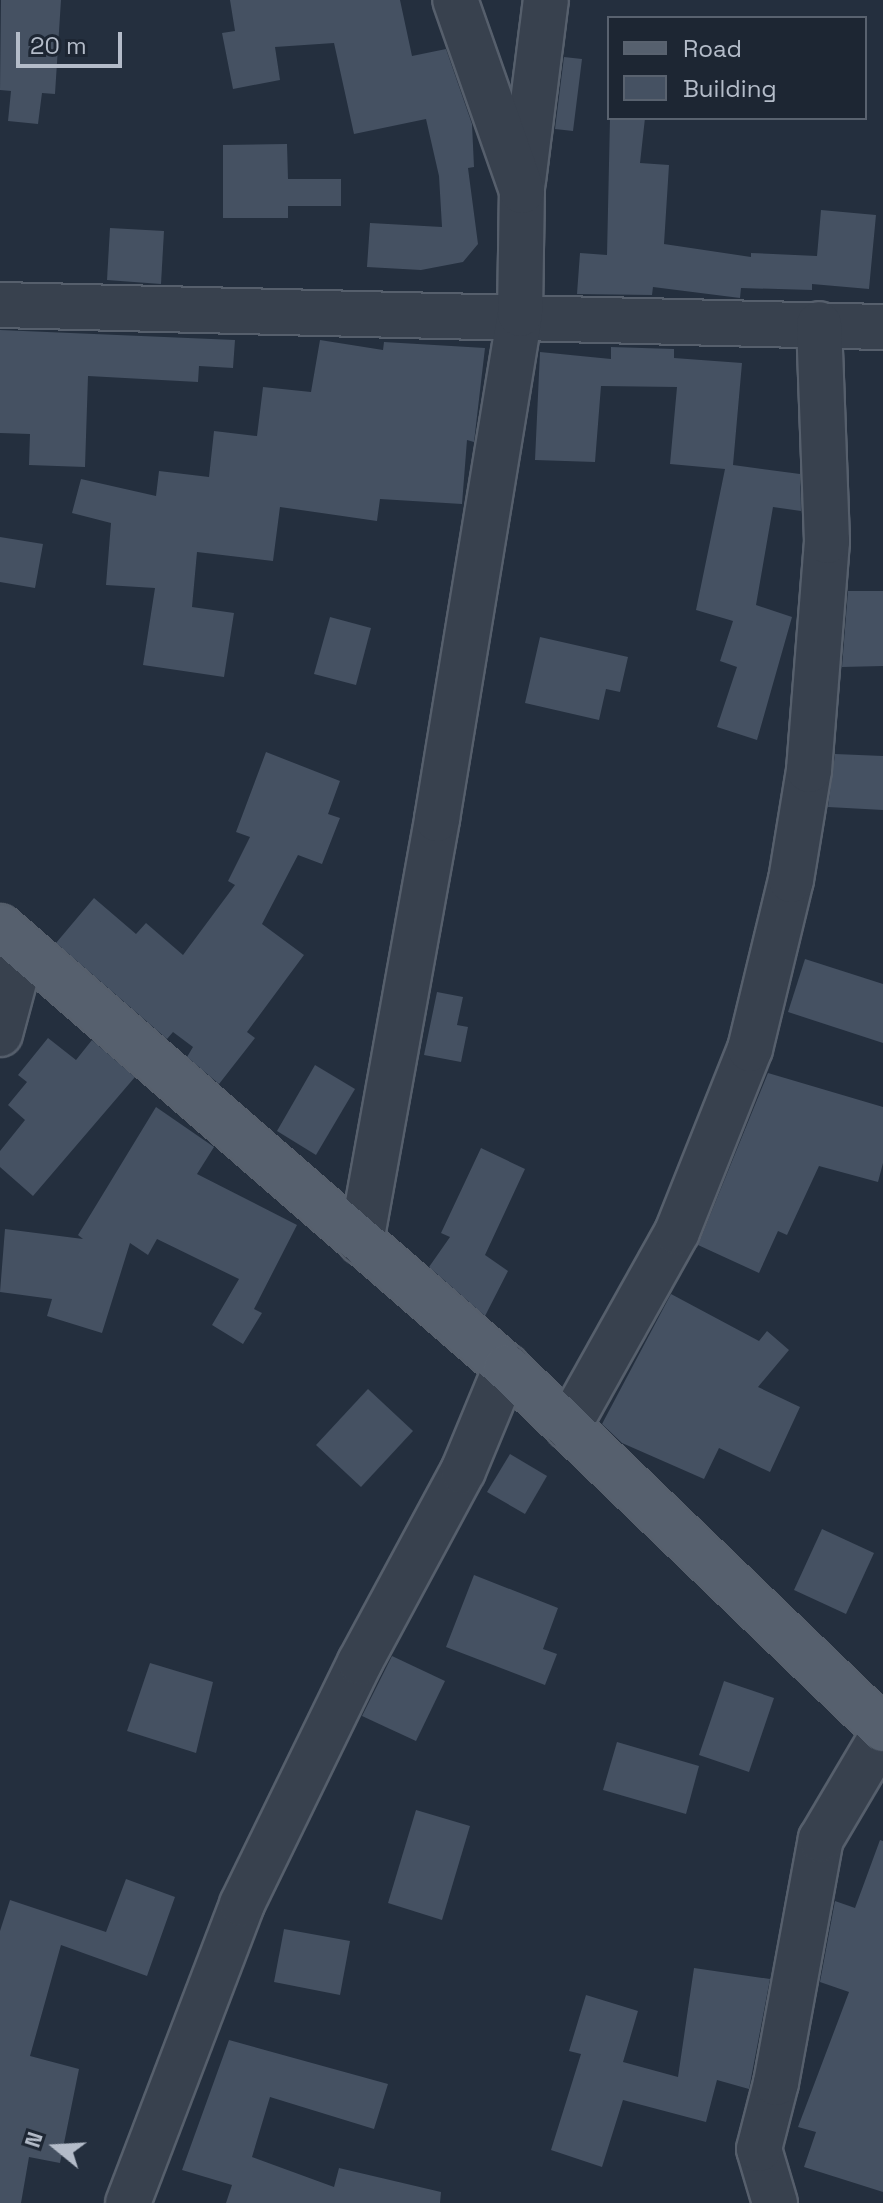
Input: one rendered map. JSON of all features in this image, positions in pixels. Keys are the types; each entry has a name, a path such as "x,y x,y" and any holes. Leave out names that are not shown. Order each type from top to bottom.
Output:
{"main road":[{"path":"12,938 506,1367 883,1731"}],"street":[{"path":"455,0 522,191"},
{"path":"361,1242 437,819 520,314 522,191 546,0"},
{"path":"0,305 520,314 883,327"},
{"path":"568,1427 677,1232 750,1049 791,880 809,770 827,541 819,324"},
{"path":"0,1034 12,938"},
{"path":"128,2203 242,1904 360,1662 463,1471 506,1367"},
{"path":"775,2203 759,2149 776,2083 821,1839 883,1731"}],"building":[{"path":"1,0 61,0 55,94 42,93 38,124 8,121 11,91 0,90"},
{"path":"230,0 400,0 412,56 446,49 472,124 474,167 468,168 478,244 463,262 421,270 367,267 370,223 442,227 439,176 426,119 354,134 334,43 275,47 280,80 233,89 222,33 235,31"},
{"path":"564,57 582,59 573,131 555,129"},
{"path":"610,120 645,120 640,163 669,165 664,244 751,257 751,253 817,256 821,210 876,215 869,289 812,284 812,290 741,288 740,298 653,287 652,295 577,294 580,253 607,255"},
{"path":"287,144 288,179 341,179 341,206 288,206 288,218 223,218 223,145"},
{"path":"110,228 164,231 161,284 107,280"},
{"path":"0,330 235,340 233,368 199,366 198,382 88,376 85,467 29,465 30,434 0,433"},
{"path":"320,340 383,350 384,342 485,348 474,442 467,440 462,504 380,499 377,521 280,507 273,561 197,552 192,607 234,613 224,677 143,665 155,588 106,585 111,523 72,513 81,479 156,496 159,471 209,477 214,431 257,436 263,387 311,392"},
{"path":"611,347 674,349 674,358 742,363 733,465 800,474 801,511 773,507 756,605 792,617 757,740 717,727 737,667 720,661 733,621 696,610 725,469 670,464 677,387 601,386 595,462 535,460 540,352 611,359"},
{"path":"0,537 43,544 35,588 0,582"},
{"path":"848,591 883,591 883,666 842,667"},
{"path":"330,617 371,628 356,685 314,674"},
{"path":"540,637 628,657 620,692 606,689 599,720 525,703"},
{"path":"266,752 340,781 328,814 340,818 322,864 298,855 262,924 304,955 247,1032 255,1038 219,1084 187,1057 193,1047 173,1032 167,1039 56,943 94,898 136,934 146,923 183,955 235,885 228,881 250,837 236,832"},
{"path":"835,754 883,756 883,810 828,807"},
{"path":"805,959 883,984 883,1043 788,1012"},
{"path":"437,992 463,997 457,1025 468,1027 461,1062 424,1055"},
{"path":"48,1038 76,1060 92,1040 135,1077 33,1196 0,1167 0,1151 25,1120 8,1105 27,1082 18,1075"},
{"path":"315,1065 355,1089 316,1155 277,1131"},
{"path":"768,1073 883,1107 883,1163 878,1182 819,1166 787,1235 778,1231 759,1273 698,1245"},
{"path":"156,1107 214,1147 197,1174 297,1225 254,1309 262,1313 243,1344 212,1325 239,1279 157,1239 148,1255 130,1243 102,1333 47,1316 52,1299 0,1292 5,1229 83,1239 78,1235"},
{"path":"481,1148 525,1169 485,1255 508,1271 485,1316 429,1267 450,1237 441,1233"},
{"path":"671,1294 759,1341 767,1331 789,1350 758,1387 800,1407 770,1472 719,1448 704,1479 622,1443 602,1424"},
{"path":"368,1389 413,1431 361,1487 316,1445"},
{"path":"510,1454 547,1476 525,1514 487,1492"},
{"path":"822,1529 874,1553 846,1614 794,1590"},
{"path":"474,1575 558,1608 543,1649 557,1654 545,1685 446,1647"},
{"path":"392,1656 445,1681 416,1741 362,1716"},
{"path":"150,1663 213,1682 196,1753 127,1731"},
{"path":"724,1681 774,1698 749,1772 699,1755"},
{"path":"617,1742 699,1766 686,1814 603,1790"},
{"path":"416,1810 470,1826 442,1920 388,1903"},
{"path":"880,1840 883,1841 883,2192 804,2167 816,2132 798,2127 849,1992 820,1982 835,1901 855,1908"},
{"path":"126,1879 175,1897 147,1976 61,1945 30,2056 79,2069 60,2163 29,2157 21,2203 0,2203 0,1931 10,1900 106,1932"},
{"path":"284,1929 350,1941 340,1995 274,1982"},
{"path":"694,1968 770,1979 749,2089 717,2080 706,2122 623,2100 602,2167 551,2150 581,2054 569,2051 586,1995 638,2011 623,2062 678,2077"},
{"path":"229,2040 388,2084 374,2129 270,2097 252,2157 334,2187 339,2168 441,2192 440,2203 226,2203 232,2185 182,2170"}]}
